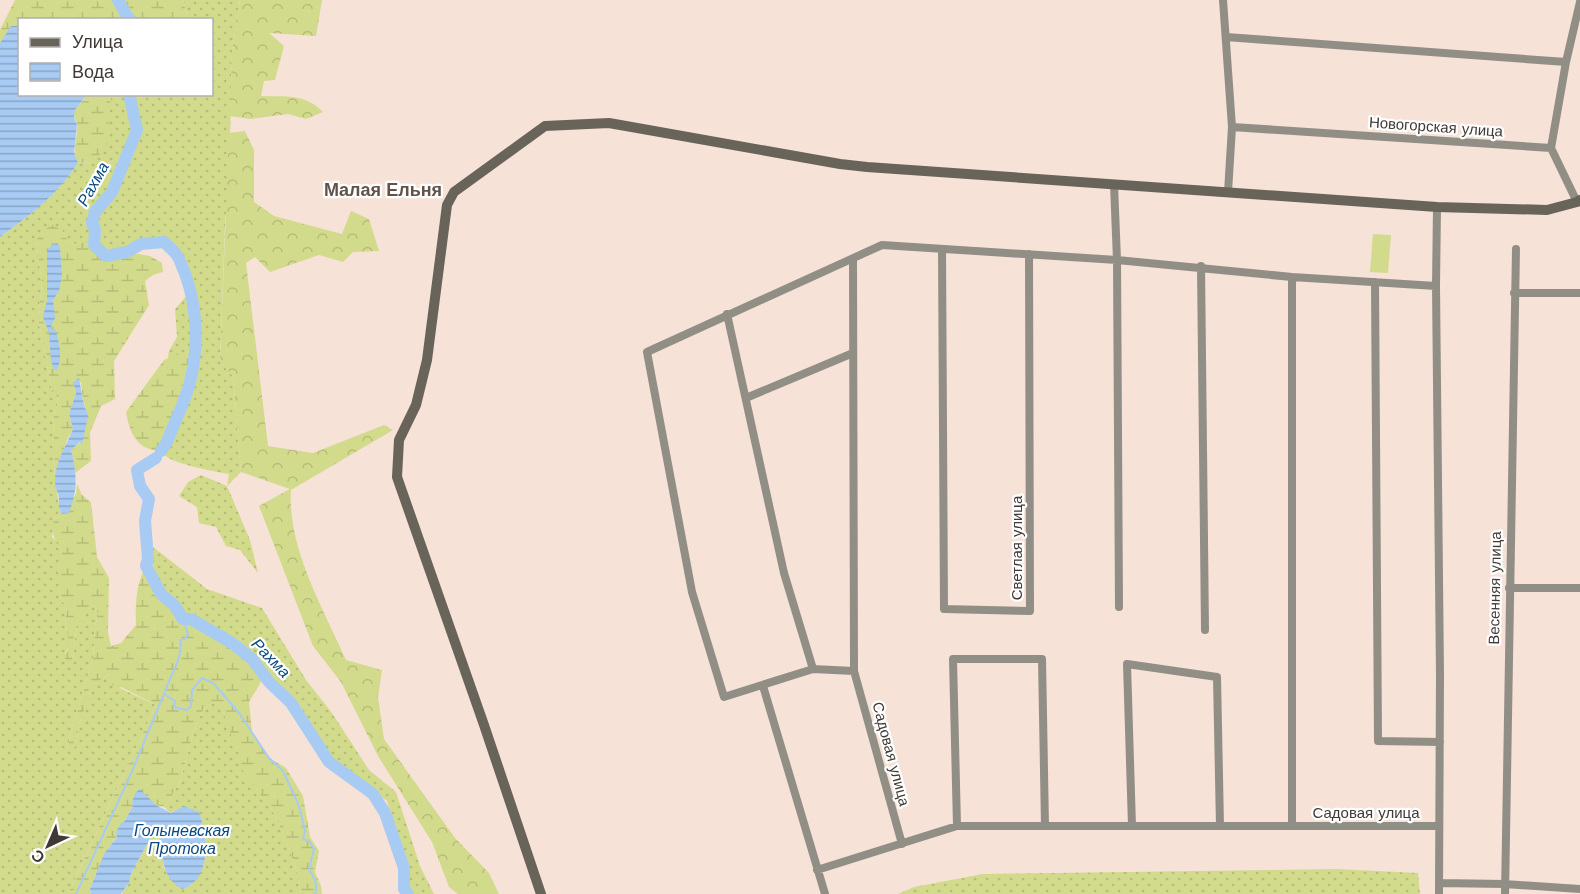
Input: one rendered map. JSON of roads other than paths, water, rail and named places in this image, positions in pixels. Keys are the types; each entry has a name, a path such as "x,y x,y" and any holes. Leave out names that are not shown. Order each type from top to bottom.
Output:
{"street":[{"path":"1223,0 1232,127 1228,192"},
{"path":"541,894 397,477 399,440 416,405 427,360 447,205 454,192 545,126 609,123 840,164 1437,207 1547,210 1579,204 1551,148 1566,62 1580,3"},
{"path":"1226,37 1566,62"},
{"name":"Новогорская улица","path":"1232,127 1551,148"},
{"path":"1114,184 1118,260 1119,607"},
{"path":"1437,207 1439,894"},
{"path":"853,259 854,671 813,669 724,697 692,592 647,352 882,245 1201,266 1292,277 1436,286"},
{"name":"Светлая улица","path":"942,249 945,609 1030,611 1029,254"},
{"name":"Весенняя улица","path":"1505,894 1516,249"},
{"path":"1201,266 1205,630"},
{"name":"Садовая улица","path":"1292,277 1292,826"},
{"path":"1376,282 1378,741 1440,742"},
{"path":"1514,293 1580,293"},
{"path":"727,314 784,573 813,669"},
{"path":"746,399 853,353"},
{"path":"1509,588 1580,588"},
{"path":"957,826 953,659 1042,659 1046,826"},
{"path":"1132,826 1127,664 1217,677 1220,826"},
{"name":"Садовая улица","path":"854,671 902,844"},
{"path":"763,686 825,894"},
{"name":"Садовая улица","path":"818,870 957,826 1439,826"},
{"path":"1439,883 1505,884 1580,889"}],"water":[{"path":"11,26 18,26 18,96 85,97 75,110 74,117 77,125 74,152 78,163 61,186 43,204 0,237 0,43"},
{"path":"57,243 60,247 62,275 59,291 53,300 55,318 51,327 55,329 60,355 57,370 54,370 49,333 43,317 47,300 47,250"},
{"path":"79,378 88,416 82,445 80,442 71,450 75,489 69,513 62,514 59,509 55,474 73,429 69,414 76,393 73,382"},
{"name":"Голыневская Протока","path":"140,789 156,805 171,813 184,806 199,812 204,832 205,855 199,876 192,884 182,889 175,884 166,871 159,832 155,829 131,874 129,883 121,894 91,894 90,889 104,854 117,837 116,832 133,806 135,793"}],"waterway":[{"name":"Рахма","path":"118,0 129,18"},
{"name":"Рахма","path":"129,96 137,130 112,192 95,212 92,223 95,230 94,245 106,256 127,252 141,244 164,242 178,256 190,288 196,335 193,367 185,397 167,442 161,451"},
{"name":"Рахма","path":"156,458 137,470 140,486 149,499 145,521 148,559 146,566 161,594 175,606 183,619 191,619 232,643 252,659 269,682 291,703 329,762 373,794 385,813 404,868 404,889 408,894"},
{"path":"183,619 188,634 185,639 180,640 178,660 164,694 175,701 174,707 187,710 191,706 192,690 202,678 213,683 239,713 269,758 283,771 299,806 305,831 303,839 309,841 314,849 309,870 315,881 315,894"},
{"path":"76,894 130,776 164,694"}],"district":[{"name":"Малая Ельня","path":"383,189"}]}
